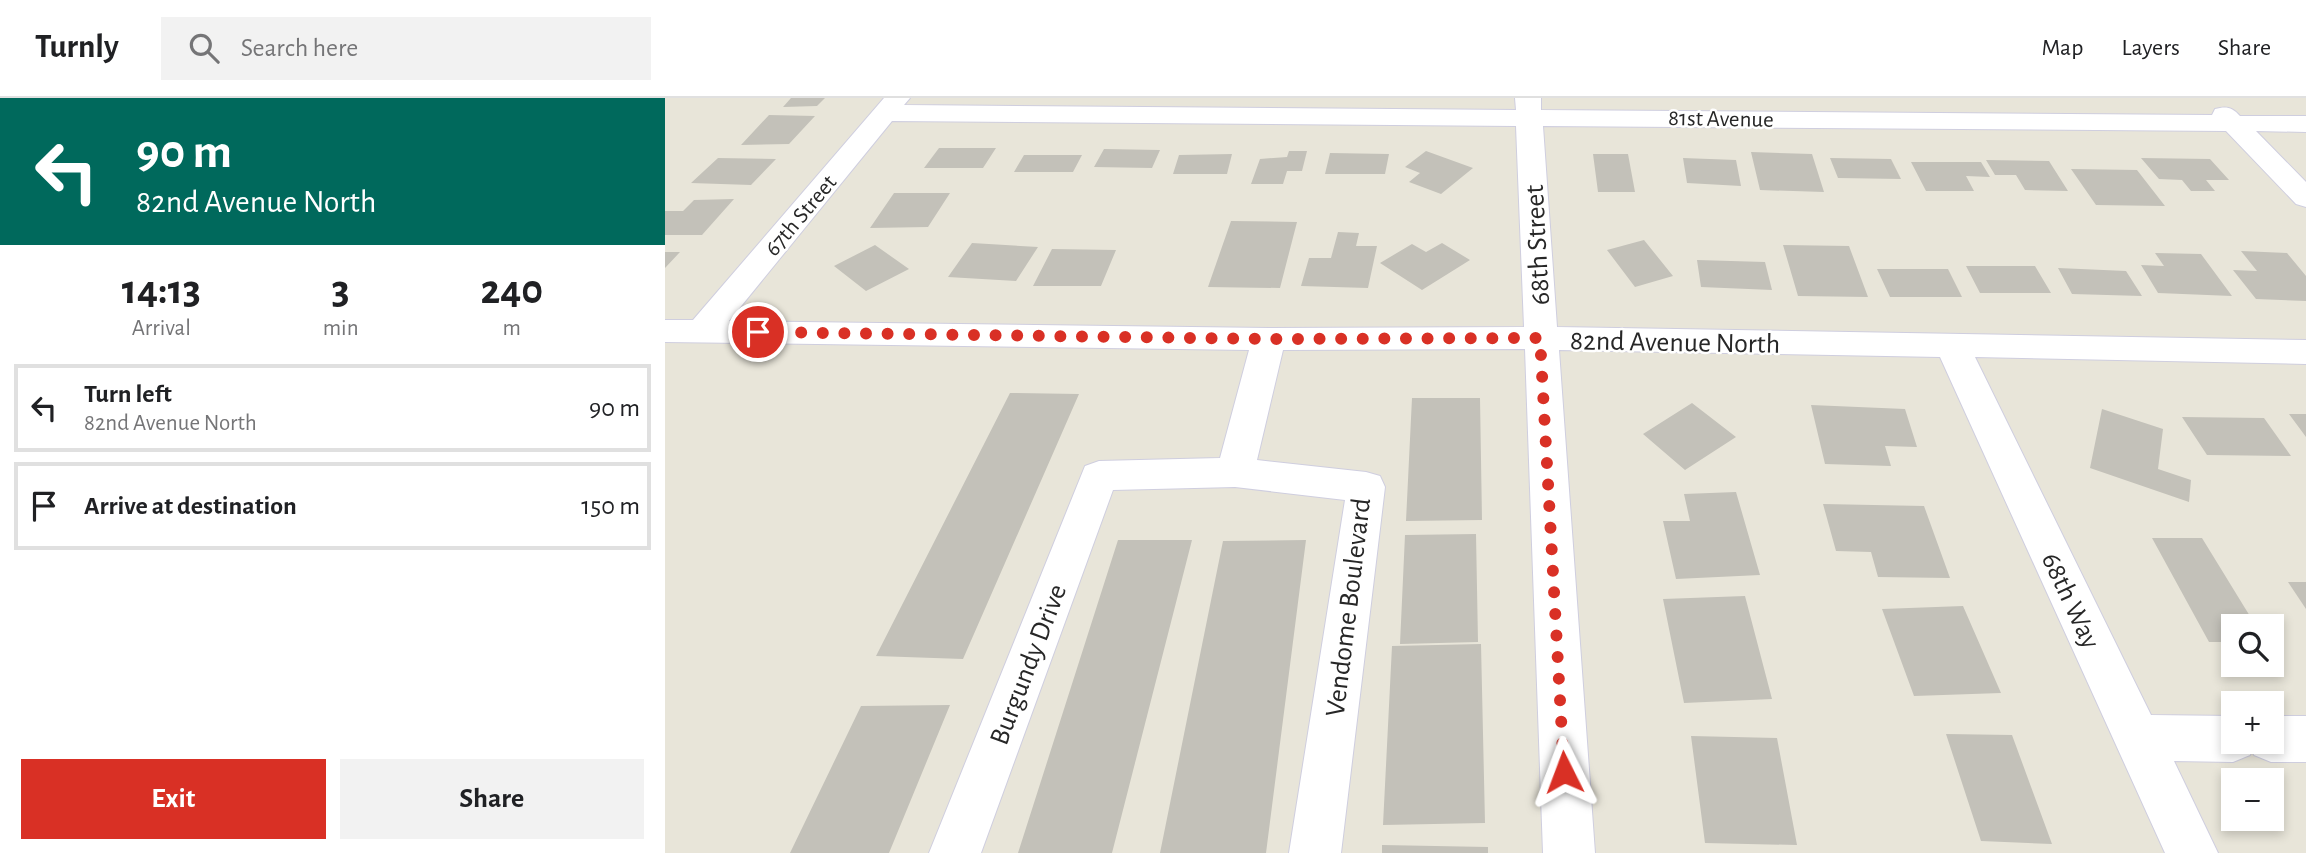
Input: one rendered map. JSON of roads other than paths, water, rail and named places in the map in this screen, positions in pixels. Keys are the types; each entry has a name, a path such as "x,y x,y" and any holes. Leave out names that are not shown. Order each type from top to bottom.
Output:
{"street":[{"path":"2207,98 2306,198"},
{"name":"81st Avenue","path":"891,106 1529,107 2306,124"},
{"name":"67th Street","path":"702,332 891,106"},
{"name":"68th Street","path":"1529,107 1569,853"},
{"name":"82nd Avenue North","path":"665,331 1269,339 1540,338 2306,352"},
{"path":"1235,472 1269,339"},
{"name":"68th Way","path":"1952,346 2192,853"},
{"name":"Vendome Boulevard","path":"1099,476 1235,472 1366,487 1315,853"},
{"name":"Burgundy Drive","path":"955,853 1099,476"},
{"path":"2137,738 2221,739"},
{"path":"2284,739 2306,740"}]}
